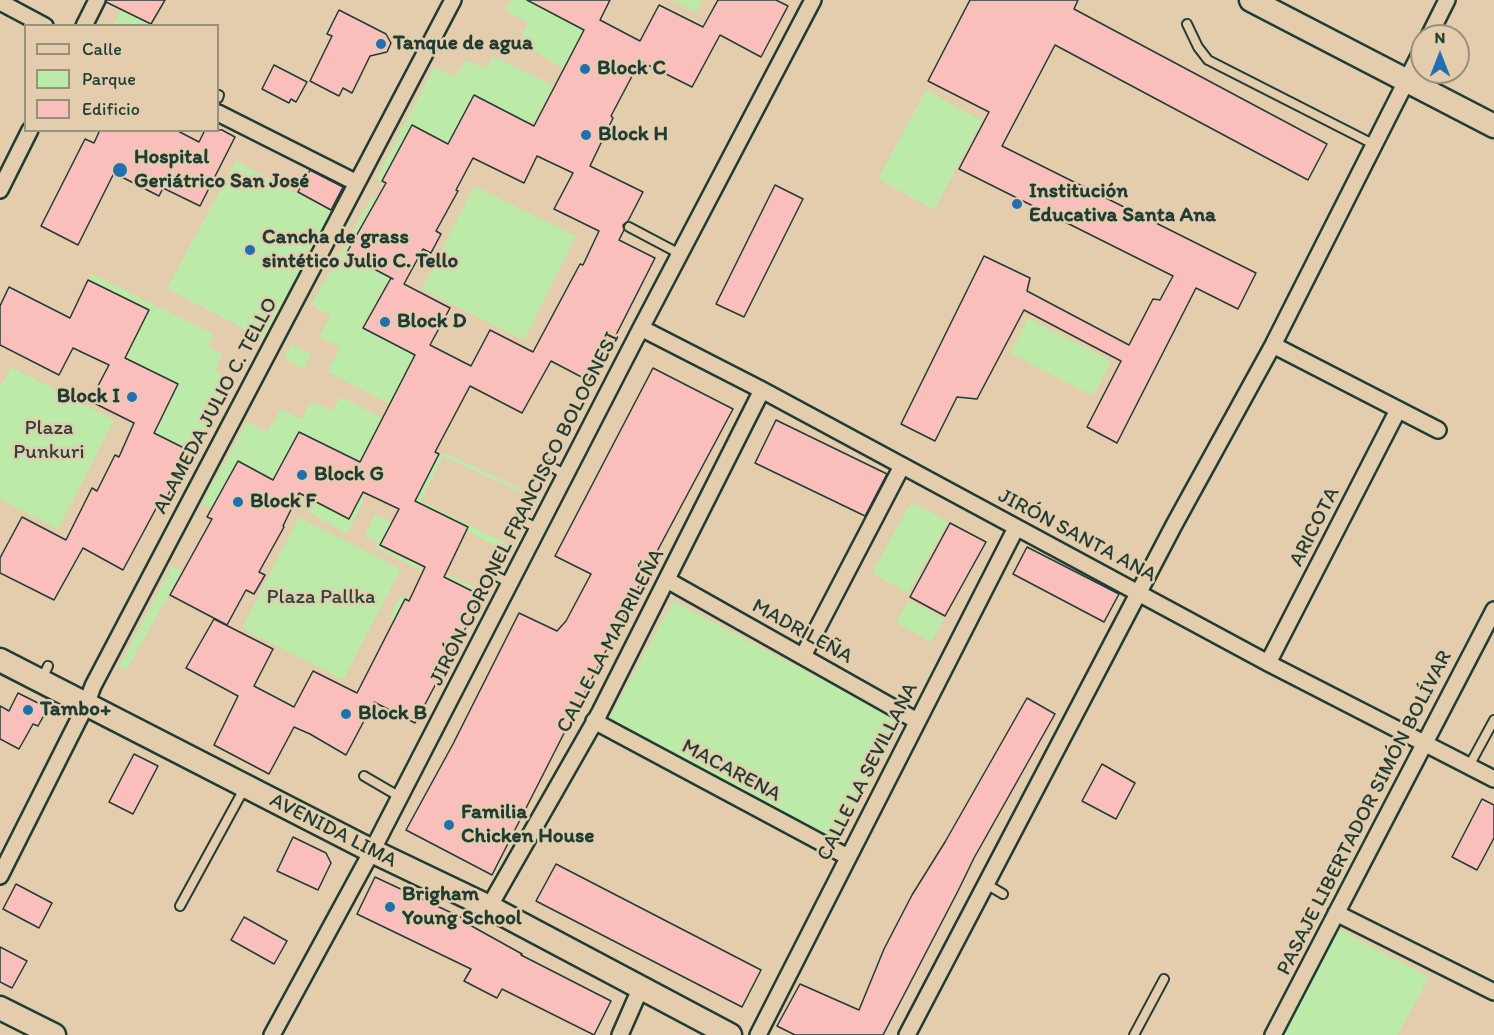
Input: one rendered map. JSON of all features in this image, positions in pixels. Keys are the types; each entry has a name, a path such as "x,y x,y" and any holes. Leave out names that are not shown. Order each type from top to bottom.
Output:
{"street":[{"path":"85,24 97,0"},
{"name":"ALAMEDA JULIO C. TELLO","path":"0,876 86,705 98,676 453,0"},
{"name":"JIRÓN CORONEL FRANCISCO BOLOGNESI","path":"272,1035 372,851 813,0"},
{"path":"1251,0 1494,126"},
{"path":"1435,24 1448,0"},
{"path":"0,2 41,24"},
{"path":"907,1035 1139,593 1273,345 1410,74"},
{"path":"219,114 357,183"},
{"path":"0,190 29,132"},
{"name":"JIRÓN SANTA ANA","path":"641,328 762,390 1268,663 1494,779"},
{"path":"1273,345 1438,430"},
{"name":"CALLE LA MADRILEÑA","path":"489,907 594,721 762,390"},
{"name":"ARICOTA","path":"1268,663 1398,410"},
{"path":"803,656 902,466"},
{"name":"CALLE LA SEVILLANA","path":"758,1035 1016,528"},
{"name":"MADRILEÑA","path":"667,580 917,721"},
{"name":"PASAJE LIBERTADOR SIMÓN BOLÍVAR","path":"1273,1035 1494,610"},
{"name":"AVENIDA LIMA","path":"0,660 44,673 86,705 120,718 245,787 489,907 730,1035"},
{"name":"MACARENA","path":"594,721 849,857"},
{"path":"1336,913 1494,992"},
{"path":"620,1035 641,987"},
{"path":"0,1008 54,1035"}],"lane":[{"path":"1187,24 1198,47 1208,60 1373,144"},
{"path":"629,227 680,254"},
{"path":"548,465 566,475"},
{"path":"518,519 538,528"},
{"path":"490,573 510,583"},
{"path":"1469,766 1494,720"},
{"path":"364,776 400,797"},
{"path":"180,906 245,787"},
{"path":"986,884 1003,894"},
{"path":"1134,1035 1164,979"}],"green space":[{"path":"511,0 534,0 584,30 565,69 518,42 528,23 505,11"},
{"path":"672,0 702,0 696,12"},
{"path":"121,10 151,24 114,24"},
{"path":"493,56 554,86 533,124 474,95 447,143 412,125 381,180 398,191 378,182 379,180 376,179 434,67 455,77 466,60 486,69"},
{"path":"926,90 982,121 934,210 878,179"},
{"name":"Cancha de grass sintético Julio C. Tello","path":"236,161 332,212 263,339 167,288"},
{"path":"474,186 576,236 524,340 422,289"},
{"path":"377,196 384,200 376,200 346,254 390,277 362,328 414,355 390,404 327,372 340,348 319,336 331,316 311,305 372,197"},
{"path":"92,274 214,334 208,347 223,354 215,371 233,381 194,452 155,433 178,384 126,357 150,309 89,279"},
{"path":"1028,318 1111,361 1093,396 1010,353"},
{"path":"291,344 311,354 304,369 284,359"},
{"name":"Plaza Punkuri","path":"11,367 114,420 58,529 0,499 0,387"},
{"path":"341,397 431,443 428,448 379,424 359,461 299,431 273,479 238,460 212,508 202,503 247,422 267,432 281,409 301,419 311,401 332,411"},
{"path":"446,453 537,497 535,499 443,456"},
{"path":"439,454 443,456 421,501 509,545 505,551 467,531 468,527 416,501"},
{"path":"300,494 349,520 360,499 366,497 348,532 345,533 295,504"},
{"path":"911,502 948,522 908,593 872,573"},
{"path":"375,514 403,528 402,531 390,525 379,546 423,567 422,571 375,547 377,542 365,536"},
{"name":"Plaza Pallka","path":"299,517 401,569 343,680 242,628"},
{"path":"172,566 182,571 126,671 119,666"},
{"path":"447,574 482,591 480,594 446,577"},
{"path":"400,596 417,603 405,599 414,631 389,618"},
{"path":"909,600 944,619 931,642 896,623"},
{"path":"673,601 902,722 838,840 609,719"},
{"path":"1338,929 1429,977 1398,1035 1282,1035"}],"building":[{"path":"107,0 165,0 151,24 106,2"},
{"path":"527,0 610,0 600,20 640,41 659,5 703,27 718,0 776,0 788,6 761,57 720,35 692,87 640,61 611,116 613,118 590,166 643,192 628,221 623,225 624,230 619,240 655,258 618,331 591,382 551,361 522,413 470,386 435,452 439,454 415,501 468,527 444,577 480,595 472,616 415,723 374,702 346,755 294,727 269,774 214,745 238,696 186,668 214,619 273,649 254,686 294,707 313,671 357,693 405,599 409,601 425,567 380,545 399,509 363,492 349,519 299,493 284,527 259,572 265,575 254,594 246,590 227,625 170,595 212,519 207,517 238,461 273,480 299,432 360,462 415,355 363,328 391,278 393,279 346,254 386,183 382,181 412,125 448,144 474,95 534,126 584,30","holes":["537,156 573,173 554,209 599,231 583,265 580,264 533,352 490,330 471,366 430,345 450,308 404,284 423,249 431,253 441,234 436,231 473,158 524,183"]},
{"path":"970,0 1078,0 1074,9 1327,144 1308,180 1055,45 1002,146 1256,273 1238,309 1196,288 1117,443 1087,427 1121,361 1024,310 977,399 957,397 935,441 901,424 984,256 1030,278 1027,291 1129,345 1153,299 1160,300 1173,276 959,169 989,112 928,81"},
{"path":"339,10 386,34 391,43 387,52 370,56 352,93 343,88 339,96 310,81 332,36 327,34"},
{"path":"274,65 307,82 296,102 291,99 289,103 262,89"},
{"path":"222,130 235,137 200,206 163,188 159,196 114,173 78,245 41,226 85,139 94,143 99,132 180,132 199,142 204,132"},
{"path":"310,170 343,187 331,210 298,192"},
{"path":"775,185 803,199 744,317 716,304"},
{"path":"88,280 149,310 125,358 178,384 154,433 190,451 163,505 159,503 123,570 83,548 54,600 0,573 0,558 22,517 66,540 92,488 97,491 115,455 119,457 134,423 90,401 109,365 73,348 59,375 0,345 0,306 9,287 70,318"},
{"path":"653,368 733,409 646,572 492,875 406,830 453,744 519,613 557,631 566,621 591,574 555,556"},
{"path":"776,420 887,474 865,516 755,463"},
{"path":"950,523 986,542 945,616 910,597"},
{"path":"1027,547 1119,594 1104,622 1013,574"},
{"path":"18,693 48,708 38,726 33,724 19,749 0,739 0,706 9,711"},
{"path":"1027,698 1055,714 974,858 883,1035 795,1035 777,1026 800,984 859,1010 884,949 912,895"},
{"path":"134,754 158,766 133,814 109,802"},
{"path":"1102,764 1135,783 1116,819 1082,801"},
{"path":"1482,799 1494,805 1494,838 1477,870 1452,857"},
{"path":"293,837 326,853 331,863 318,890 277,871"},
{"path":"556,864 761,970 742,1007 536,901"},
{"path":"375,877 469,921 468,924 521,955 611,1001 594,1035 502,989 497,998 464,981 471,969 357,914"},
{"path":"16,884 52,903 39,928 3,909"},
{"path":"244,917 287,941 274,964 231,940"},
{"path":"0,947 27,961 12,988 0,982"}],"place":[{"name":"Tanque de agua","path":"381,44"},
{"name":"Block C","path":"585,69"},
{"name":"Block H","path":"586,135"},
{"name":"Hospital Geriátrico San José","path":"120,170"},
{"name":"Institución Educativa Santa Ana","path":"1017,204"},
{"name":"Cancha de grass sintético Julio C. Tello","path":"250,250"},
{"name":"Block D","path":"385,322"},
{"name":"Block I","path":"132,397"},
{"name":"Block G","path":"302,475"},
{"name":"Block F","path":"238,502"},
{"name":"Tambo+","path":"28,710"},
{"name":"Block B","path":"346,714"},
{"name":"Familia Chicken House","path":"449,825"},
{"name":"Brigham Young School","path":"390,907"}]}
